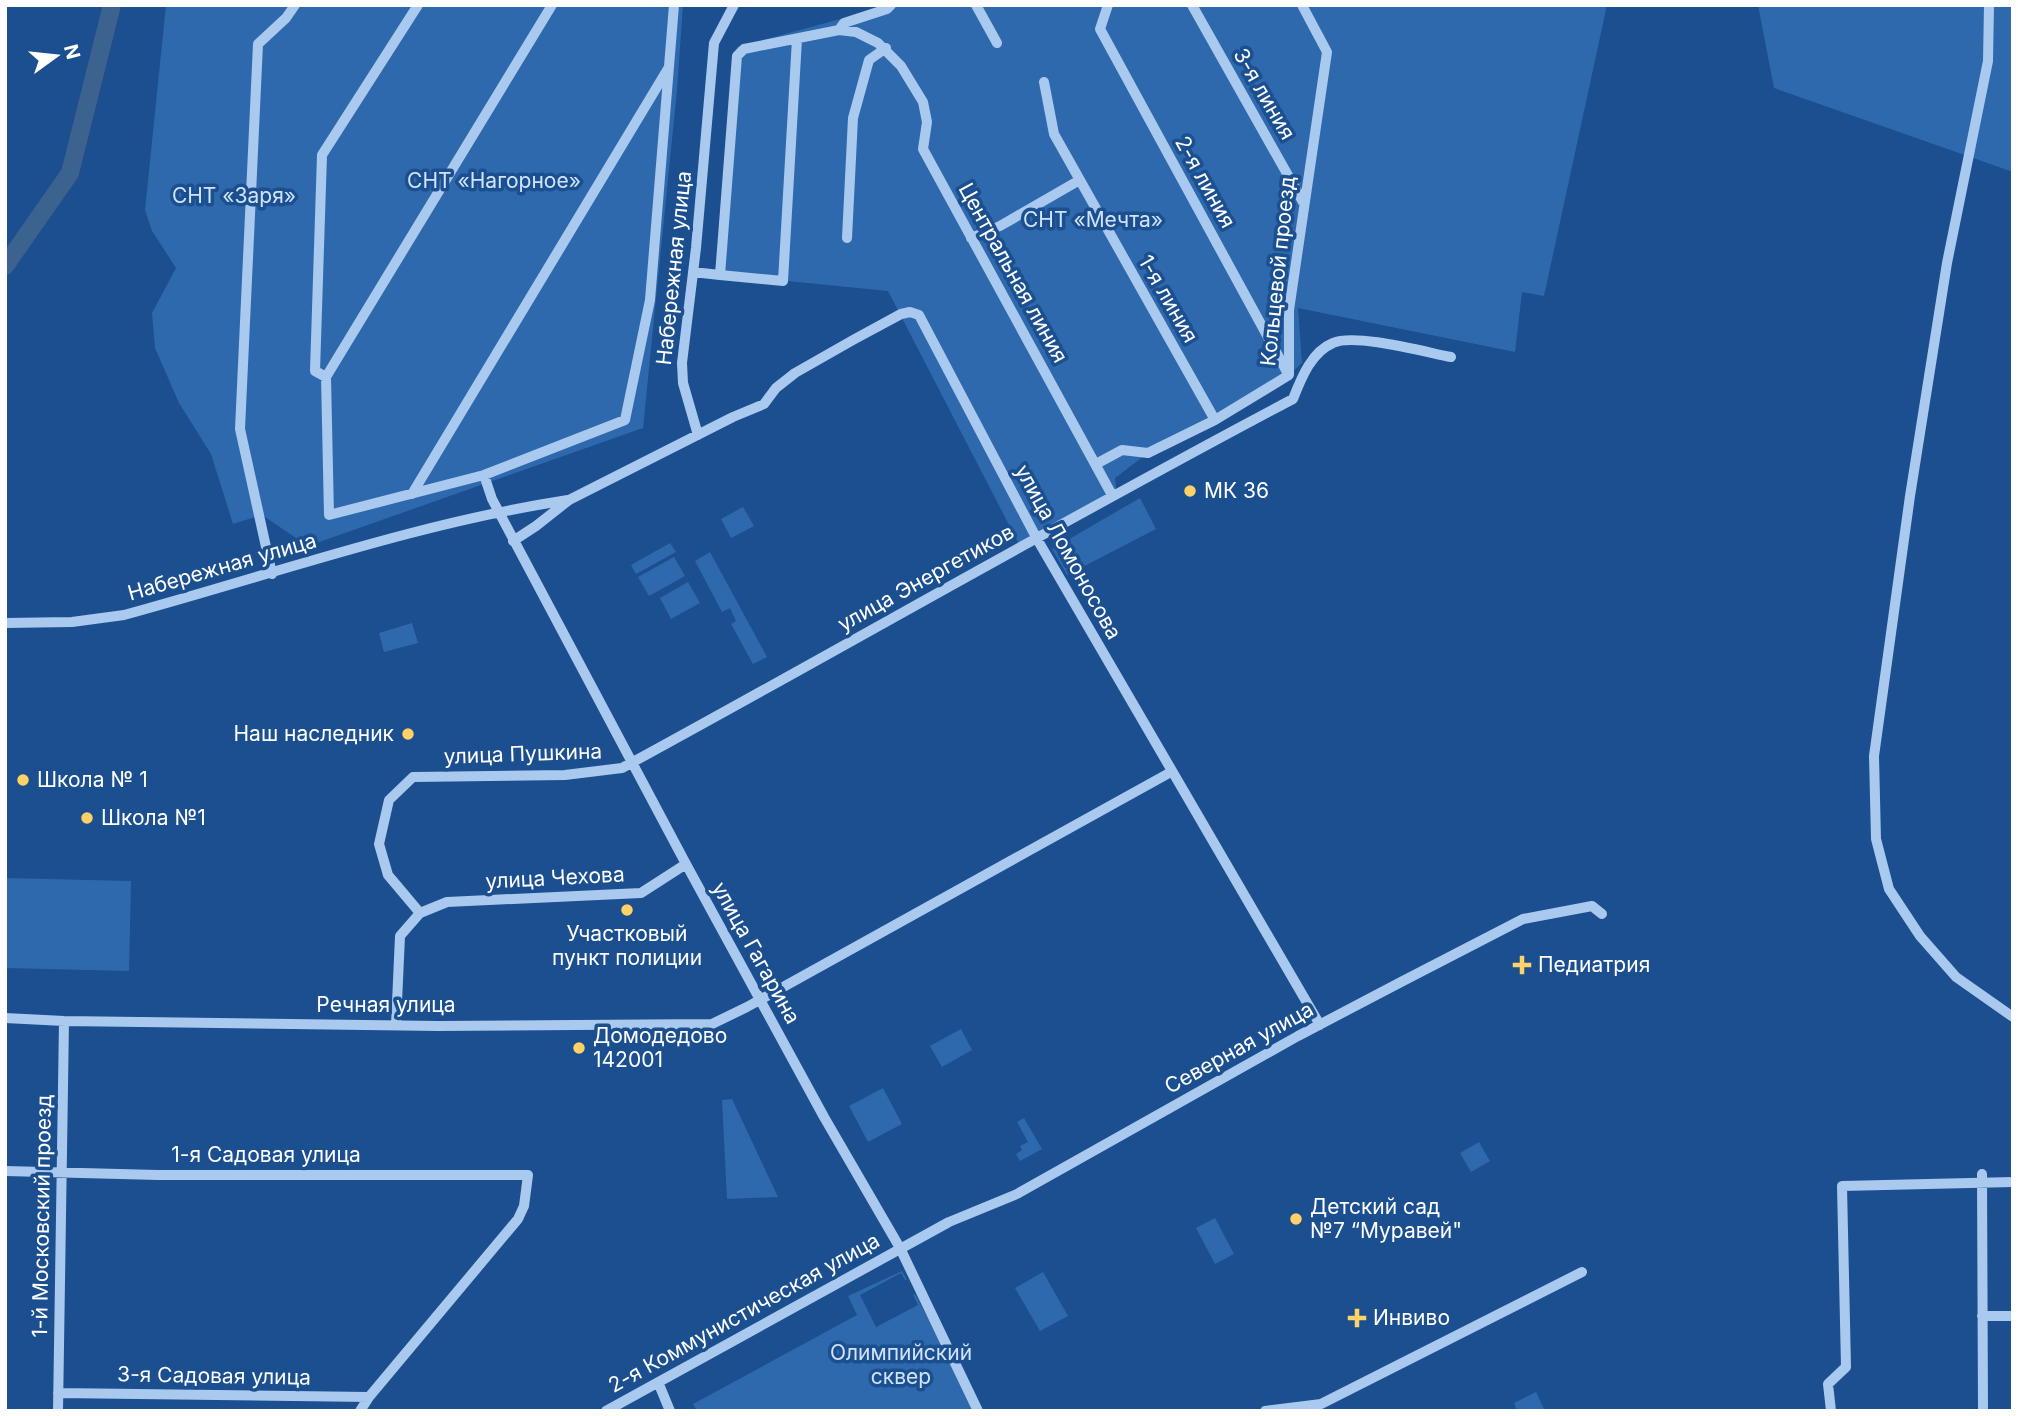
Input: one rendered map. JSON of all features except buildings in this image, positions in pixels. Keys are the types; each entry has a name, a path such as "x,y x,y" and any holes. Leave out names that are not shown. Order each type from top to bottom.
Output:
{"street":[{"path":"272,573 240,429 258,44 286,18 295,5"},
{"path":"327,377 315,371 322,155 418,5"},
{"path":"552,5 327,377 328,515 484,475 625,420 650,300 674,5"},
{"name":"Набережная улица","path":"513,541 569,500 698,435 681,374 714,43 734,5"},
{"path":"839,30 844,23 887,9 891,5"},
{"path":"976,5 997,43"},
{"name":"2-я линия","path":"1108,5 1100,29 1289,375"},
{"name":"3-я линия","path":"1192,5 1303,202"},
{"name":"Кольцевой проезд","path":"1096,464 1122,450 1148,453 1215,420 1289,375 1289,310 1327,52 1302,5"},
{"path":"1989,5 1988,61 1947,263 1910,496 1874,756 1875,811 1876,839 1889,889 1920,936 1956,977 2013,1017"},
{"path":"720,275 737,56 744,49 839,30 856,32 886,48 869,60 853,118 847,238"},
{"path":"693,272 783,281 797,38"},
{"name":"Центральная линия","path":"886,48 901,66 923,102 926,122 923,149 1112,495"},
{"path":"412,494 671,64"},
{"name":"1-я линия","path":"1044,82 1054,134 1078,181 1215,420"},
{"path":"971,238 1000,226 1078,181"},
{"name":"улица Ломоносова","path":"698,435 764,404 776,388 795,373 865,333 901,314 910,312 919,315 1037,539 1320,1025"},
{"name":"улица Энергетиков","path":"632,763 1112,495 1293,399 1301,378 1317,353 1333,342 1355,339 1451,357"},
{"name":"улица Гагарина","path":"484,475 492,499 513,541 686,864 824,1117 900,1248 978,1411"},
{"name":"Набережная улица","path":"5,623 55,623 118,616 430,529 569,500"},
{"path":"528,507 536,511 536,526"},
{"name":"улица Пушкина","path":"420,913 388,875 379,844 389,800 414,777 565,775 622,768 632,763"},
{"name":"Речная улица","path":"5,1018 396,1025 712,1024 1171,772"},
{"name":"улица Чехова","path":"420,913 447,902 641,893 686,864"},
{"name":"Северная улица","path":"900,1248 949,1222 1017,1194 1320,1025 1523,919 1592,906 1602,914"},
{"path":"396,1025 400,936 420,913"},
{"name":"1-й Московский проезд","path":"58,1411 64,1021"},
{"name":"1-я Садовая улица","path":"5,1171 528,1175 524,1206 518,1219 369,1397"},
{"path":"1831,1411 1828,1384 1846,1367 1842,1186 1981,1179 2013,1182"},
{"path":"1981,1179 1983,1411"},
{"name":"2-я Коммунистическая улица","path":"606,1411 900,1248"},
{"path":"1265,1411 1321,1404 1582,1272"},
{"path":"1982,1316 2013,1316"},
{"path":"659,1382 670,1411"},
{"name":"3-я Садовая улица","path":"58,1393 369,1397"},
{"path":"360,1411 369,1397"}],"green space":[{"name":"СНТ «Нагорное»","path":"166,5 683,5 643,428 308,546 262,515 233,524 211,454 179,403 155,348 152,313 176,268 152,231 145,210"},
{"name":"СНТ «Мечта»","path":"892,5 1607,5 1544,296 1522,292 1515,352 1298,308 1302,363 1289,375 1148,453 1115,478 1117,495 1021,548 888,291 715,274 737,47"},
{"path":"1758,5 2013,5 2013,172 1774,88"},
{"path":"1140,498 1156,529 1067,575 1052,549"},
{"path":"743,507 754,526 731,538 721,519"},
{"path":"670,543 676,552 636,574 631,565"},
{"path":"710,552 767,657 753,664 731,624 736,621 730,608 722,612 695,561"},
{"path":"674,557 685,576 649,596 638,577"},
{"path":"688,582 700,603 671,619 660,598"},
{"path":"412,623 418,643 384,652 379,633"},
{"path":"5,878 131,881 129,971 5,968"},
{"path":"961,1029 972,1050 942,1067 930,1046"},
{"path":"883,1088 902,1124 868,1142 849,1106"},
{"path":"732,1099 778,1197 727,1199 722,1100"},
{"path":"1024,1118 1042,1149 1020,1161 1016,1154 1022,1150 1020,1146 1028,1142 1017,1122"},
{"path":"1479,1142 1490,1161 1471,1172 1460,1153"},
{"path":"1215,1218 1234,1254 1215,1264 1196,1228"},
{"name":"Олимпийский сквер","path":"902,1271 907,1280 901,1273 860,1295 876,1327 918,1305 913,1295 915,1294 977,1411 697,1411 693,1404 857,1315 848,1296"},
{"path":"1043,1272 1068,1316 1040,1331 1015,1288"},
{"path":"1536,1392 1545,1411 1517,1411 1514,1403"}],"waterway":[{"path":"5,266 70,173 112,5"}],"place":[{"name":"МК 36","path":"1190,491"},
{"name":"Наш наследник","path":"408,734"},
{"name":"Школа № 1","path":"23,780"},
{"name":"Школа №1","path":"87,818"},
{"name":"Участковый пункт полиции","path":"627,910"},
{"name":"Педиатрия","path":"1522,965"},
{"name":"Домодедово 142001","path":"579,1048"},
{"name":"Детский сад №7 “Муравей\"","path":"1296,1219"},
{"name":"Инвиво","path":"1357,1318"}],"park label":[{"name":"СНТ «Заря»","path":"234,196"}]}
